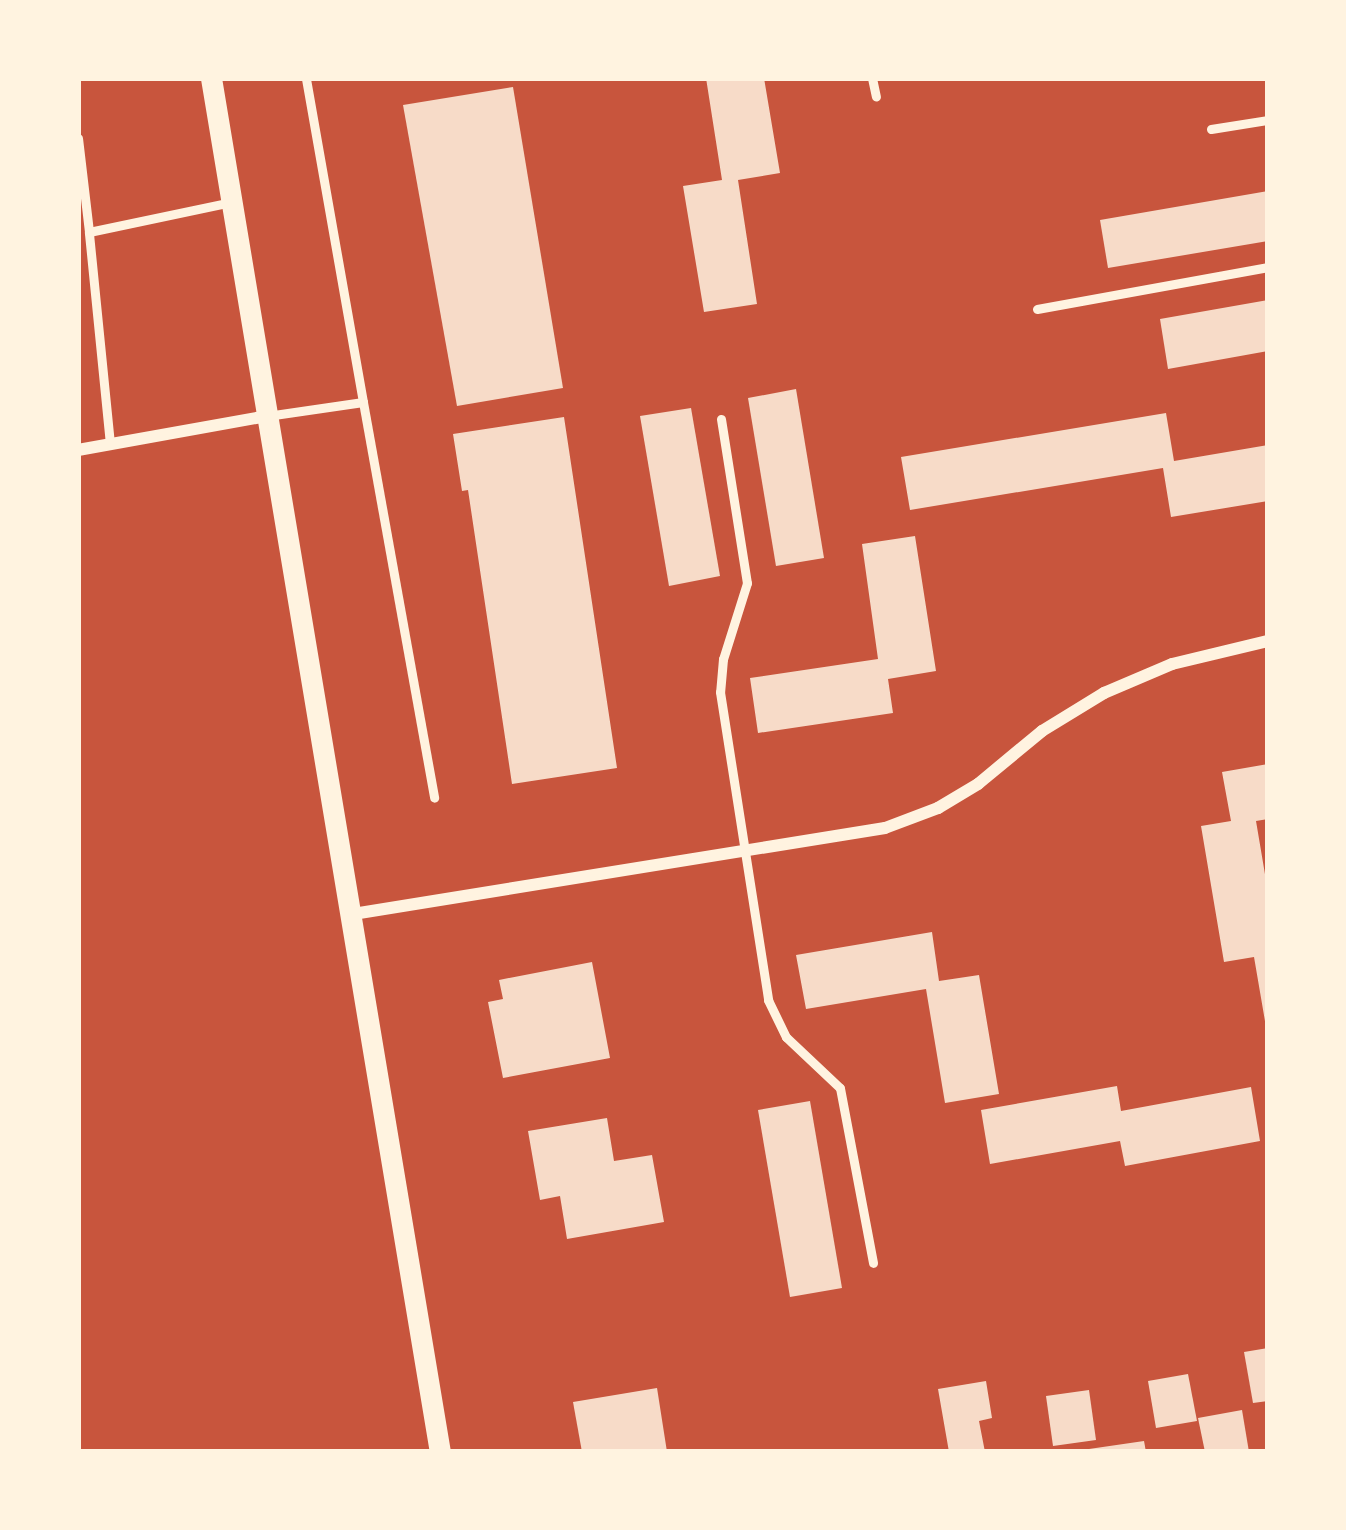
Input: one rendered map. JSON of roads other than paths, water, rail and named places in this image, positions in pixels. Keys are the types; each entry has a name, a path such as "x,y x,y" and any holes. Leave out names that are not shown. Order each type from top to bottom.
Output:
{"street":[{"path":"211,78 440,1452"},
{"path":"78,450 267,416"},
{"path":"347,915 885,828 938,808 977,784 1042,731 1104,693 1172,664 1268,641"}],"lane":[{"path":"306,78 434,798"},
{"path":"872,78 876,97"},
{"path":"1211,129 1268,119"},
{"path":"78,137 110,444"},
{"path":"89,232 231,202"},
{"path":"1036,309 1268,267"},
{"path":"267,416 363,402"},
{"path":"721,418 747,583 723,659 720,692 767,1000 786,1037 840,1088 872,1263"}]}
